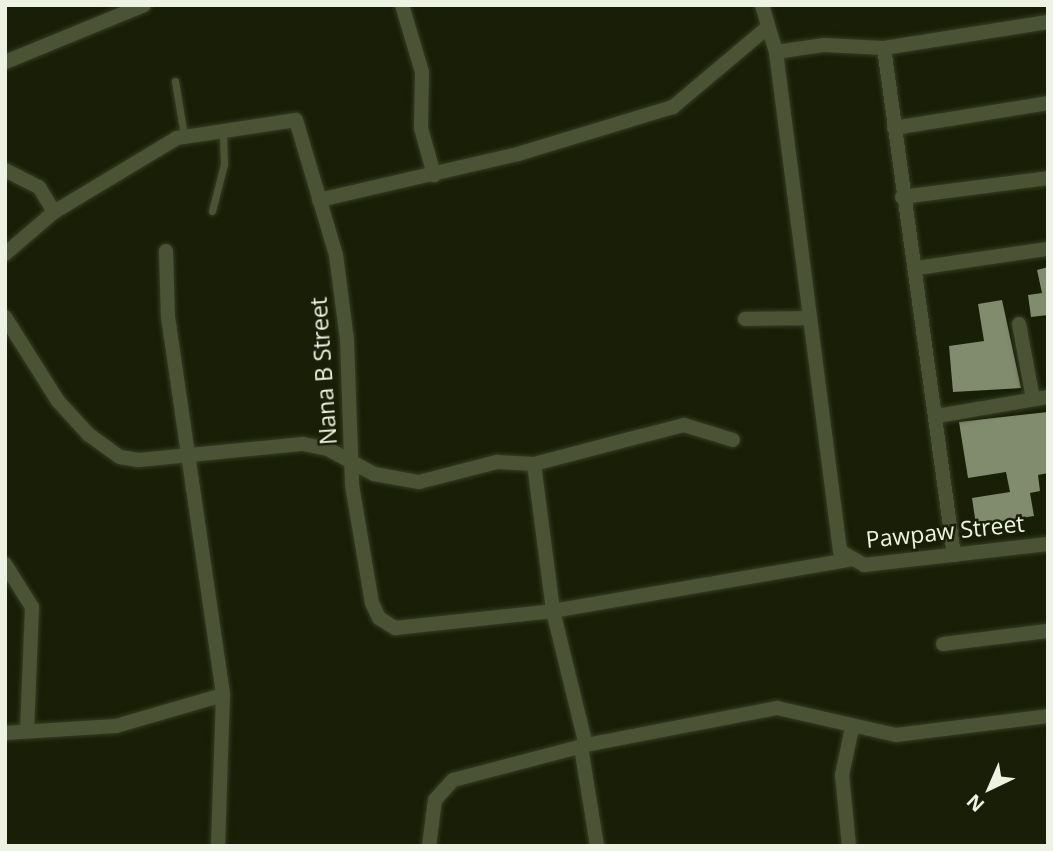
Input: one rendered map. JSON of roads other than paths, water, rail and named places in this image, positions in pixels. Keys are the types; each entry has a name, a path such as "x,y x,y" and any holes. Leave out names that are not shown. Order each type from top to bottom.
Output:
{"street":[{"path":"6,58 83,35 144,5"},
{"path":"402,5 422,72 421,128 434,175"},
{"path":"762,5 776,52 837,541 848,560"},
{"path":"776,52 824,45 884,48 1048,22"},
{"path":"319,200 434,175 673,107 768,27"},
{"path":"884,48 902,197 918,268 954,555"},
{"path":"894,128 1048,103"},
{"name":"Nana B Street","path":"223,131 291,119 301,126 336,255 347,340 352,463 372,603 386,624"},
{"path":"5,254 86,187 184,136 223,131"},
{"path":"5,170 39,187 54,212"},
{"path":"902,197 1048,178"},
{"path":"918,268 1048,249"},
{"path":"166,251 168,317 192,459 223,695 218,846"},
{"path":"5,317 58,401 101,446 139,460 192,459 303,444 352,463 419,482 497,462 534,464 684,425 733,440"},
{"path":"745,319 809,318"},
{"path":"937,416 1040,398 1019,324"},
{"path":"534,464 553,611 583,746 597,846"},
{"name":"Pawpaw Street","path":"386,624 407,630 553,611 848,560 864,565 1048,544"},
{"path":"5,564 32,607 27,729"},
{"path":"943,644 1048,631"},
{"path":"5,733 27,729 116,726 223,695"},
{"path":"429,846 435,800 453,780 583,746 778,708 802,708 852,727 914,734 1048,716"},
{"path":"848,845 842,775 852,727"}],"lane":[{"path":"175,81 184,136"},
{"path":"212,211 223,164 223,131"}]}
